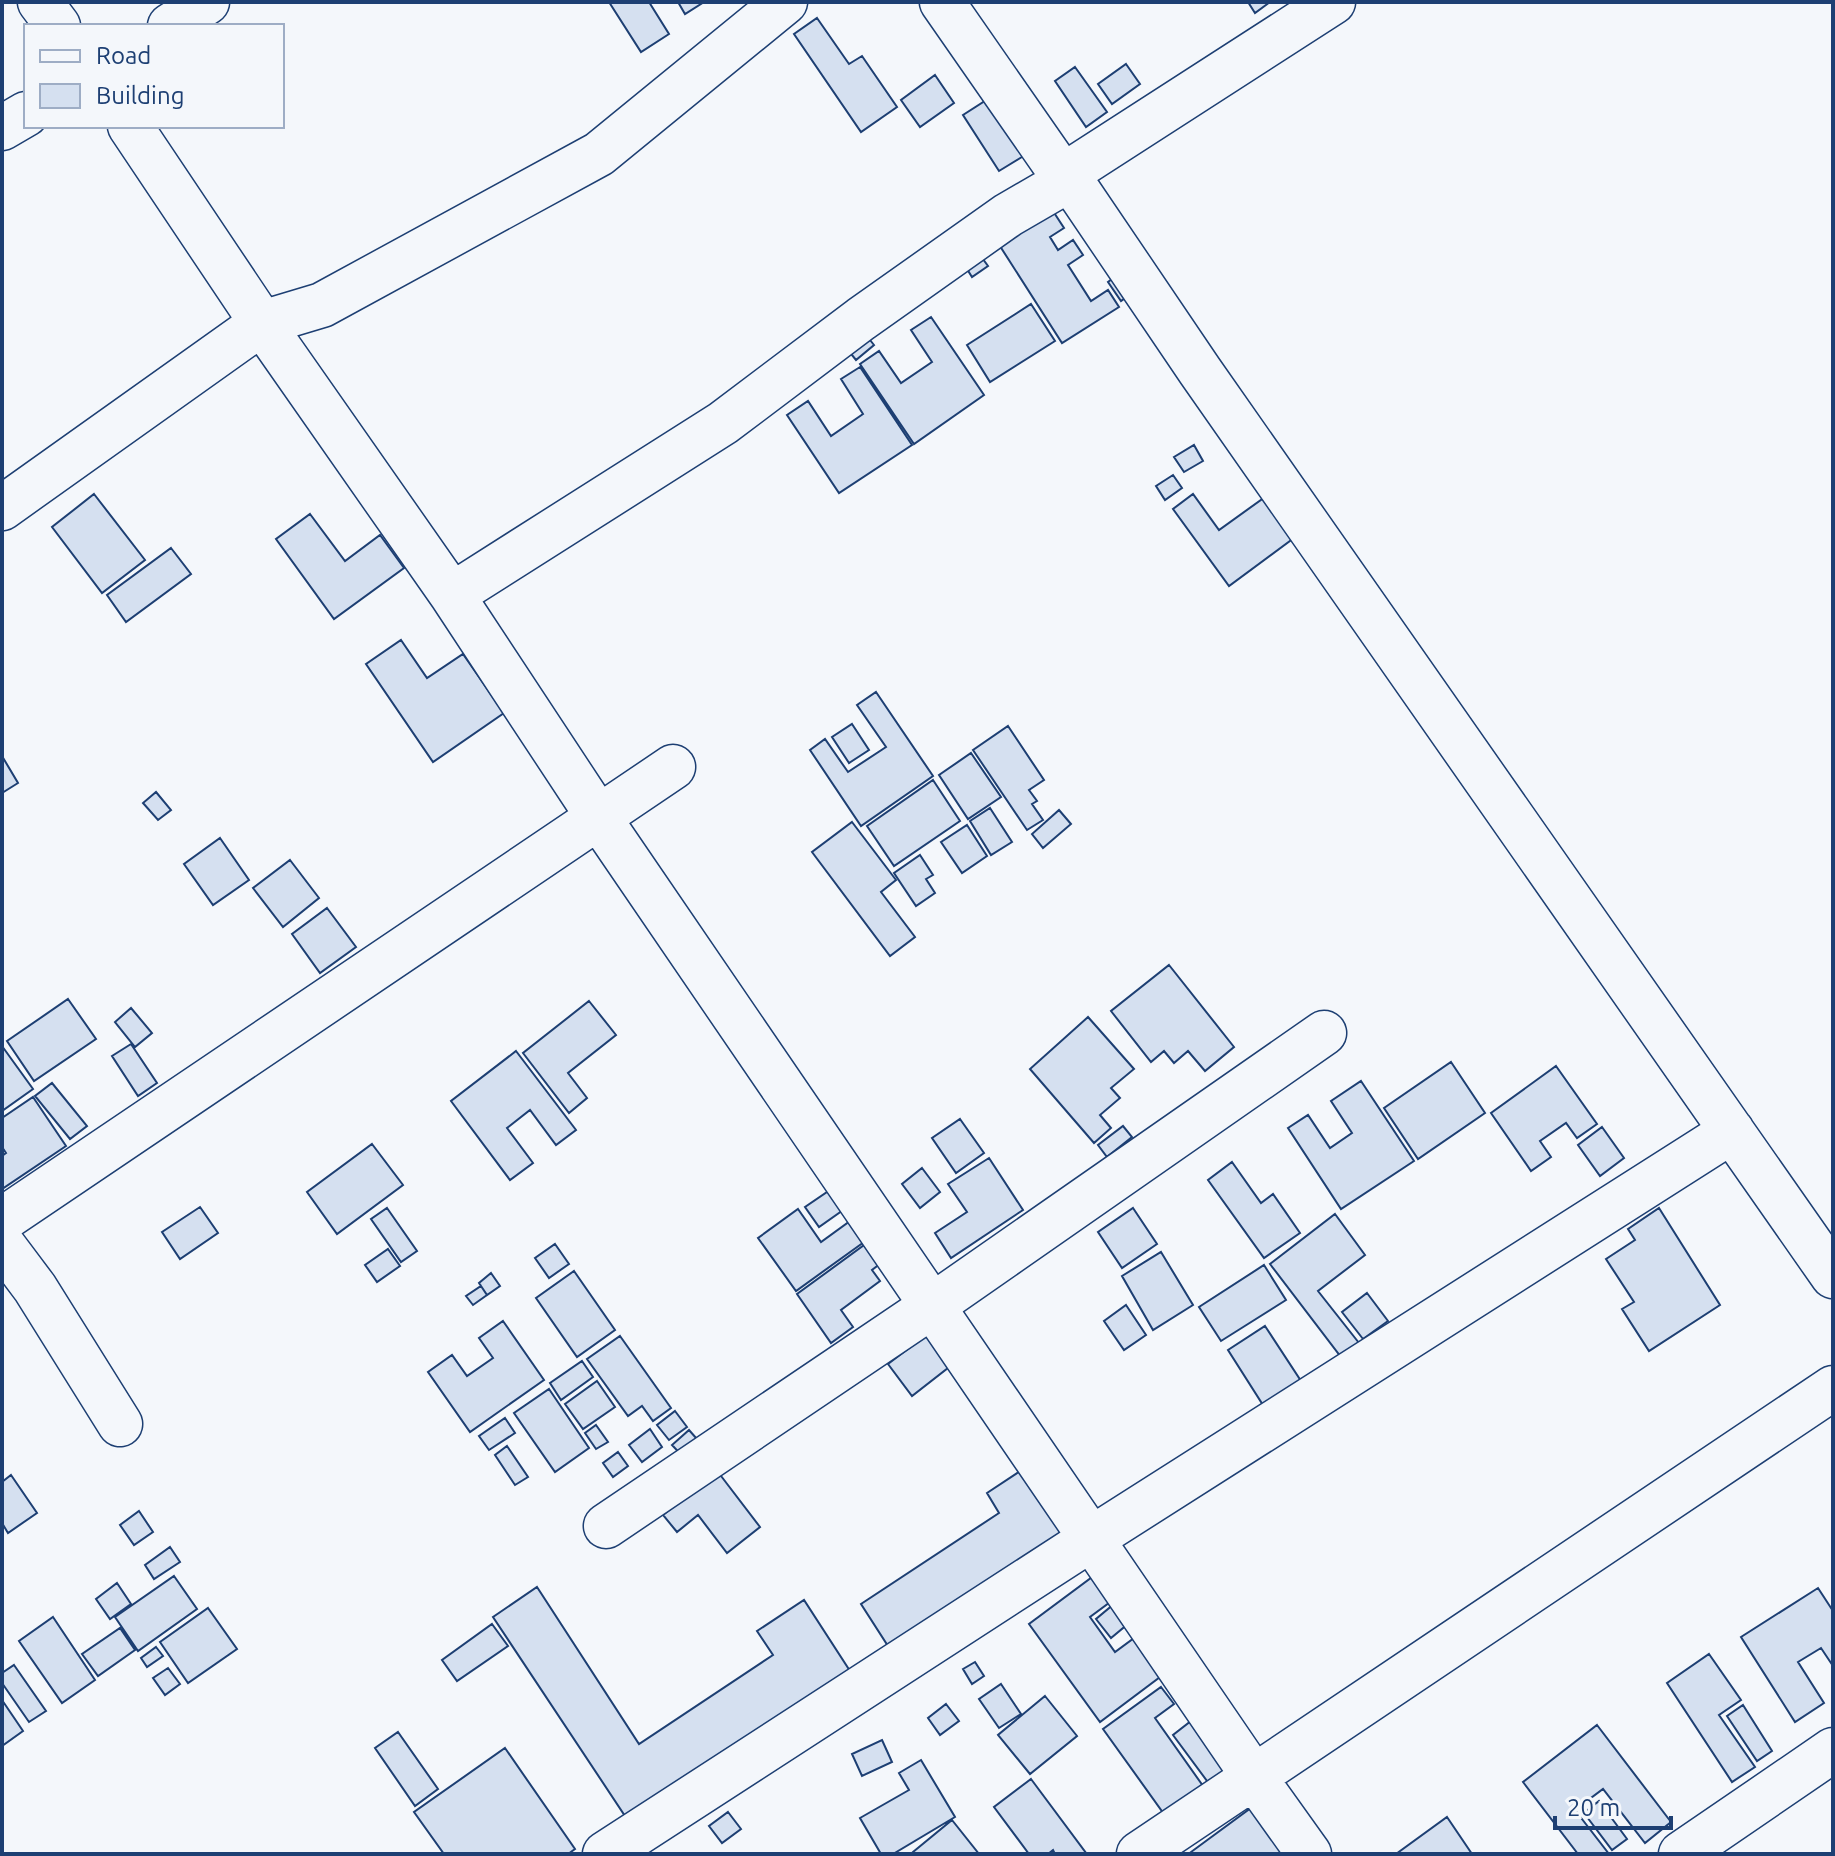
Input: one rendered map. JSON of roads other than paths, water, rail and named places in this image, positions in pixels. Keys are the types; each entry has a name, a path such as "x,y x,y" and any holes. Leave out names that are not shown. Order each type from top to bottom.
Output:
{"street":[{"path":"40,2 56,24"},
{"path":"173,24 207,2"},
{"path":"2,508 262,323 322,305 599,154 785,2"},
{"path":"942,2 1833,1276"},
{"path":"452,595 723,423 861,319 1008,215 1333,2"},
{"path":"2,128 24,115"},
{"path":"131,128 262,323 452,595 599,818 1309,1854"},
{"path":"2,1220 673,767"},
{"path":"606,1526 932,1306 1324,1033"},
{"path":"605,1854 1091,1539 1732,1131"},
{"path":"2,1244 35,1288 120,1424"},
{"path":"1139,1854 1833,1388"},
{"path":"1681,1854 1833,1750"}]}
